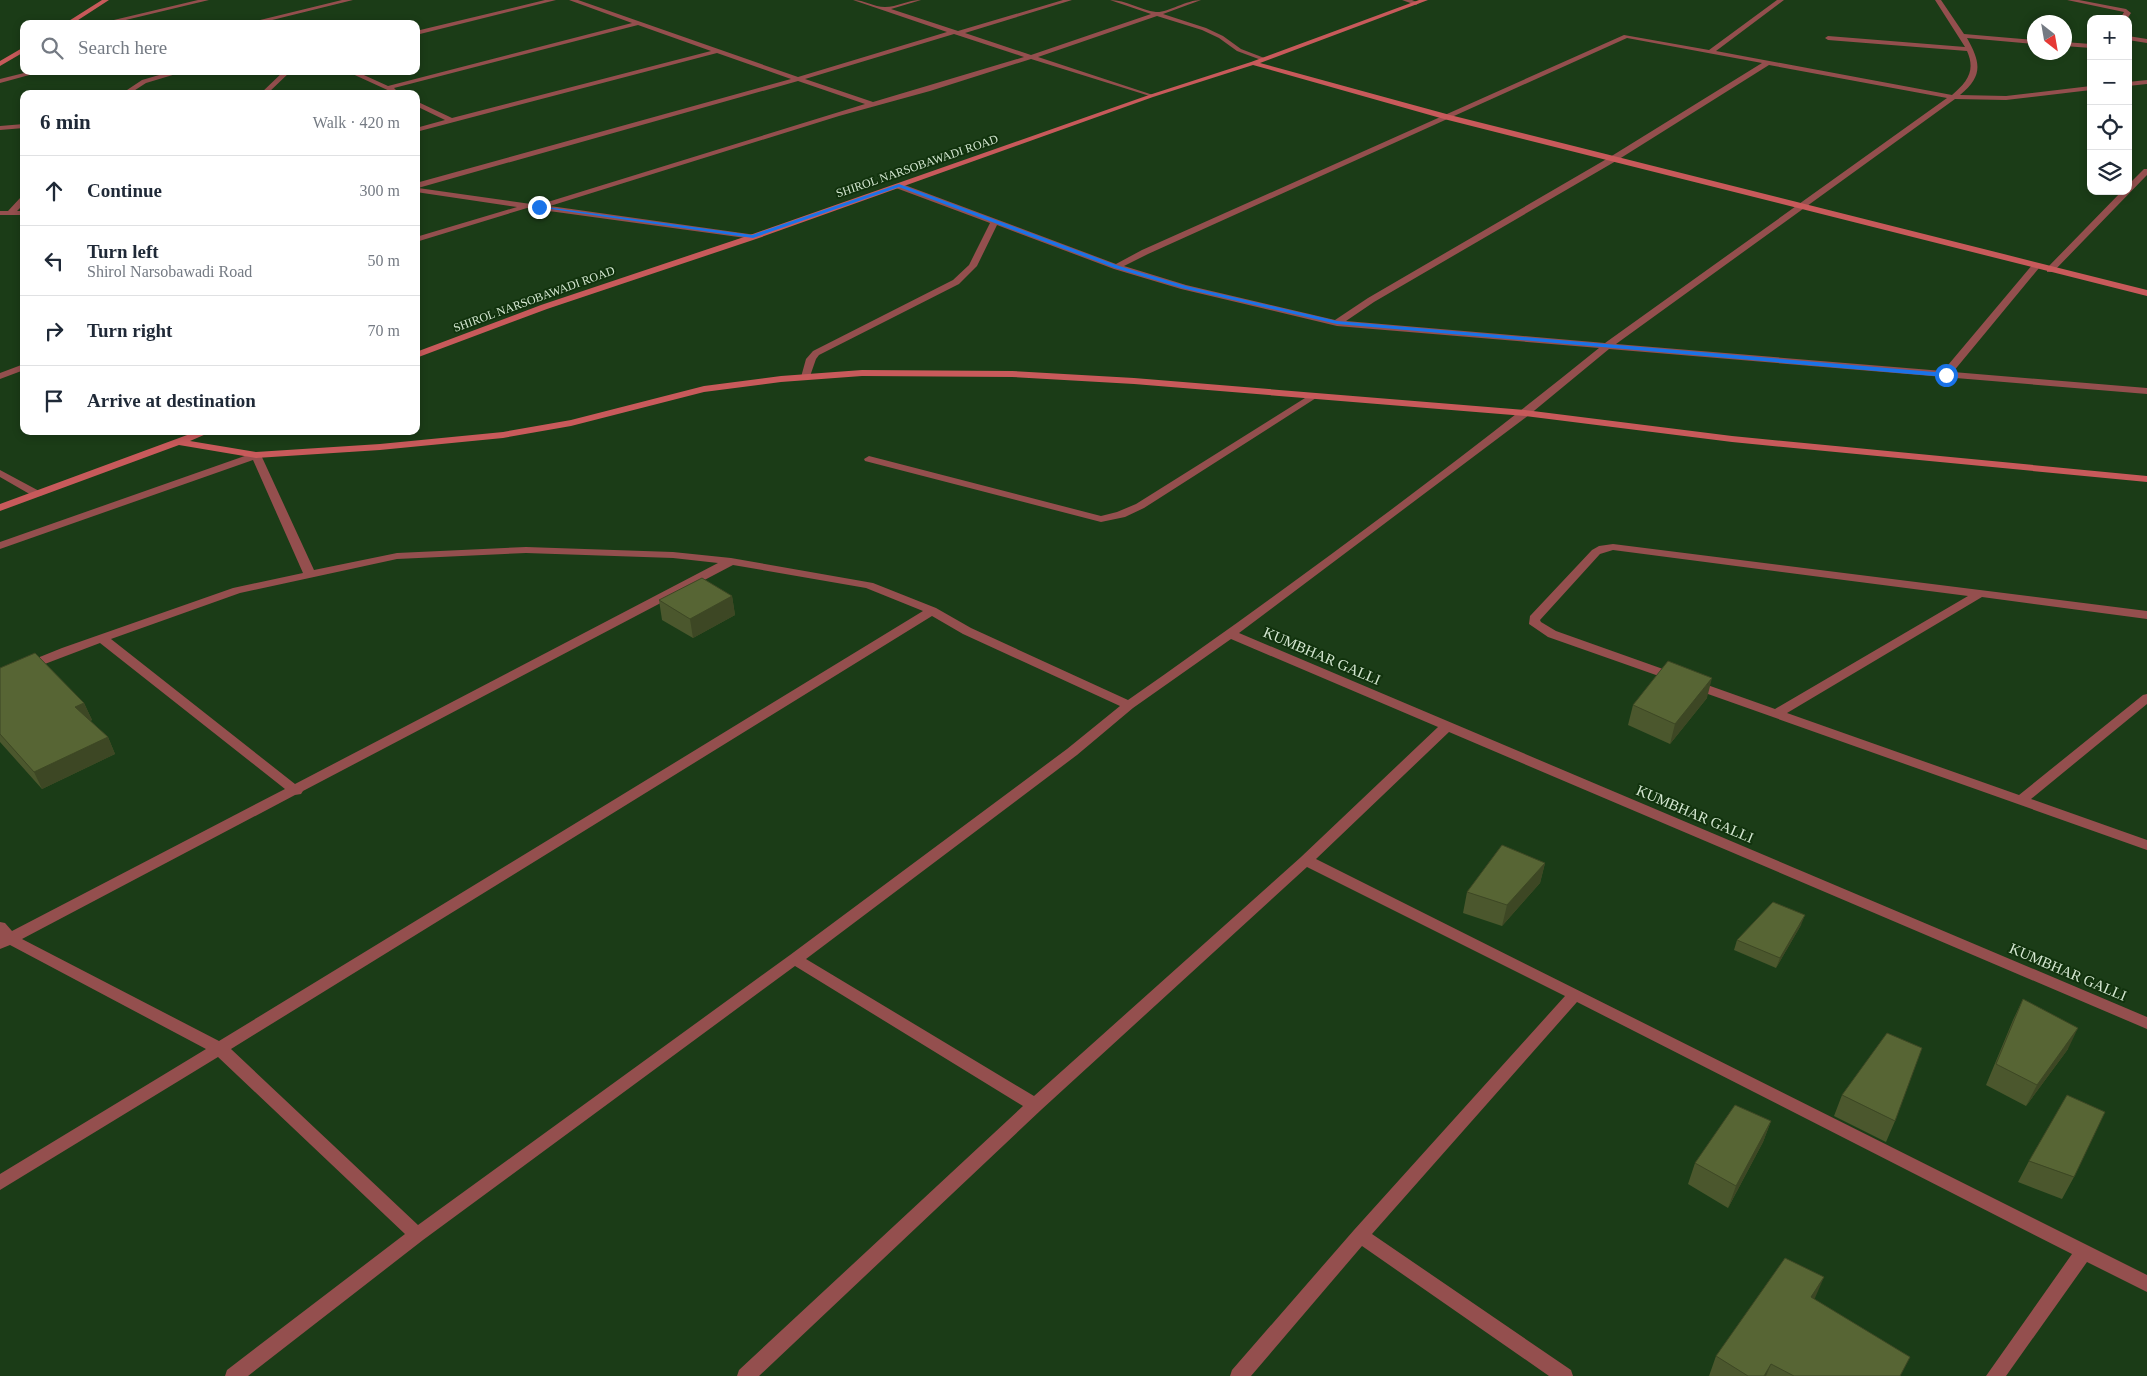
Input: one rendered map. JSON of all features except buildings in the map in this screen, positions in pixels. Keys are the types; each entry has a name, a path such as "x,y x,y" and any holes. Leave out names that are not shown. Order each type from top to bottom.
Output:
{"street":[{"path":"74,20 106,0"},
{"path":"118,20 206,0"},
{"path":"264,20 346,0"},
{"path":"420,32 553,0"},
{"path":"572,0 873,105"},
{"path":"856,0 1151,96"},
{"path":"885,9 918,0"},
{"path":"420,185 1069,0"},
{"path":"1113,0 1215,34 1239,50 1264,59"},
{"path":"539,207 836,114 873,105 1032,57 1198,0"},
{"path":"1405,0 1416,3"},
{"name":"SHIROL NARSOBAWADI ROAD","path":"420,354 544,308 753,237 1151,96 1253,63 1425,0"},
{"path":"1709,52 1782,0"},
{"path":"234,1376 417,1235 795,959 1072,752 1129,705 1230,634 1524,413 1608,345 1967,86 1974,73 1969,49 1938,0"},
{"path":"2070,0 2126,11 2128,13 2126,15"},
{"path":"387,88 639,23"},
{"path":"1117,267 1145,252 1626,36 1766,64 1953,97 2006,98 2087,88"},
{"path":"1962,36 2027,41"},
{"path":"1828,38 1969,49"},
{"path":"2132,39 2147,41"},
{"path":"2072,45 2087,46"},
{"path":"420,129 717,51"},
{"path":"0,64 20,52"},
{"path":"1253,63 1448,117 2147,293"},
{"path":"1337,323 1371,300 1612,159 1766,64"},
{"path":"0,81 25,75"},
{"path":"128,90 145,81 168,75"},
{"path":"267,90 284,75"},
{"path":"358,75 391,90"},
{"path":"2132,84 2147,82"},
{"path":"420,105 450,120"},
{"path":"0,128 20,126"},
{"path":"2132,187 2147,171"},
{"path":"899,186 1117,267 1184,287 1337,323 2147,392"},
{"path":"420,191 753,237"},
{"path":"2050,270 2124,195"},
{"path":"10,213 20,203"},
{"path":"420,239 529,206"},
{"path":"0,213 20,213"},
{"path":"806,377 811,359 816,353 956,282 973,266 994,222"},
{"path":"1946,375 2036,266"},
{"path":"0,376 20,368"},
{"path":"178,442 256,455 380,447 503,435 571,423 704,390 806,377 862,372 1012,374 1134,381 1524,413 1732,439 2147,479"},
{"path":"869,458 1101,519 1114,518 1140,506 1313,396"},
{"path":"0,508 197,435"},
{"path":"0,546 256,455"},
{"path":"256,455 310,575"},
{"path":"0,473 37,494"},
{"path":"2147,615 1613,547 1603,548 1596,552 1534,619 1535,624 1552,634 2147,845"},
{"path":"0,677 66,651 237,590 397,556 526,550 673,556 731,561 868,585 932,611 967,631 1129,705"},
{"path":"3,937 296,791 731,561"},
{"path":"1776,714 1981,593"},
{"path":"0,1183 932,611"},
{"name":"KUMBHAR GALLI","path":"1230,634 2147,1023"},
{"path":"103,639 296,791"},
{"path":"2021,800 2147,698"},
{"path":"746,1376 1035,1105 1306,860 1446,727"},
{"path":"1306,860 2147,1284"},
{"path":"3,937 219,1048 417,1235"},
{"path":"795,959 1035,1105"},
{"path":"1239,1376 1360,1235 1575,994"},
{"path":"1360,1235 1564,1376"},
{"path":"1995,1376 2083,1253"}],"route":[{"path":"539,207 753,237 899,186 1117,267 1184,287 1337,323 1946,375"}]}
